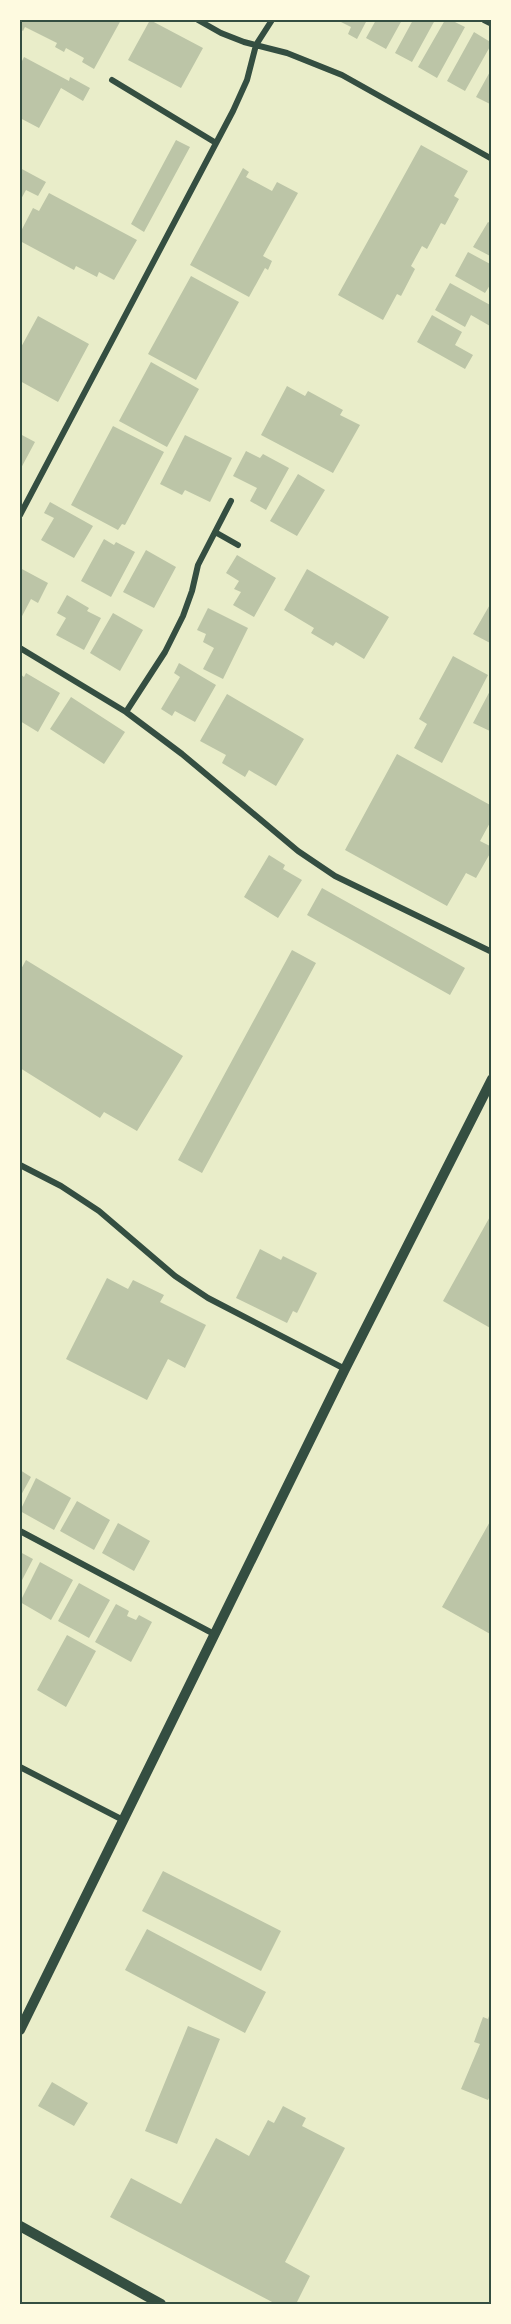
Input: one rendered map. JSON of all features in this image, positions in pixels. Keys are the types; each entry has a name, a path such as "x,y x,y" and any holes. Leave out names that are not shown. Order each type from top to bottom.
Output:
{"street":[{"path":"198,20 221,33 256,45 287,52 342,75 492,159"},
{"path":"20,515 216,143 247,80 256,45 272,20"},
{"path":"484,20 492,24"},
{"path":"112,80 216,143"},
{"path":"126,712 165,652 183,616 198,565 231,501"},
{"path":"215,532 238,545"},
{"path":"20,648 126,712 182,754 298,851 334,876 492,952"},
{"path":"20,2030 345,1369 492,1079"},
{"path":"20,1165 61,1186 99,1211 175,1276 208,1298 345,1369"},
{"path":"20,1532 214,1635"},
{"path":"20,1767 123,1820"},
{"path":"20,2226 160,2304"}],"building":[{"path":"20,20 121,20 94,69 82,62 84,58 66,48 64,52 55,47 57,43 25,27 23,31 20,29"},
{"path":"150,20 203,48 181,88 128,60"},
{"path":"337,20 367,20 357,39 348,34 351,27"},
{"path":"376,20 402,20 386,49 366,38"},
{"path":"413,20 435,20 412,62 395,53"},
{"path":"445,20 451,20 465,27 437,78 418,67"},
{"path":"474,32 492,43 465,91 447,81"},
{"path":"24,57 69,81 70,77 90,88 83,101 61,88 39,128 20,118 20,65"},
{"path":"492,68 492,105 476,97"},
{"path":"176,140 190,147 144,232 131,224"},
{"path":"421,145 468,171 454,196 459,199 445,225 441,223 427,249 422,246 411,266 415,269 401,296 397,294 383,320 338,295"},
{"path":"20,168 46,182 38,196 26,190 20,201"},
{"path":"243,168 249,172 246,177 272,191 277,182 298,193 263,256 272,261 268,270 265,268 249,297 190,265"},
{"path":"49,193 137,240 114,280 99,272 97,277 76,266 74,270 20,241 20,233 33,208 39,211"},
{"path":"488,222 492,224 492,257 473,247"},
{"path":"468,252 492,265 492,282 485,293 455,276"},
{"path":"191,276 239,302 196,380 148,354"},
{"path":"450,283 492,306 490,326 471,315 465,327 435,310"},
{"path":"432,315 462,332 455,345 473,355 465,369 417,342"},
{"path":"38,316 89,344 58,402 20,381 20,349"},
{"path":"151,362 199,389 167,447 119,421"},
{"path":"287,386 305,396 308,391 343,410 340,415 360,425 333,473 261,435"},
{"path":"113,426 164,452 125,525 122,524 118,530 71,505"},
{"path":"20,434 35,442 20,470"},
{"path":"185,435 232,458 210,502 185,490 182,495 160,484"},
{"path":"246,451 260,458 263,454 289,468 266,510 250,501 257,488 233,476"},
{"path":"298,474 325,490 297,536 270,521"},
{"path":"50,502 93,526 74,558 41,540 54,518 44,513"},
{"path":"104,539 114,545 116,542 135,552 111,597 81,581"},
{"path":"146,550 176,567 154,608 123,592"},
{"path":"237,555 276,578 254,617 233,605 241,592 234,589 239,581 226,573"},
{"path":"20,568 48,583 38,603 31,599 20,620"},
{"path":"307,569 389,617 364,659 336,642 333,646 311,633 314,628 284,610"},
{"path":"67,595 89,608 87,611 101,618 84,650 56,635 66,618 57,613"},
{"path":"492,601 492,644 473,634"},
{"path":"208,608 248,628 223,679 203,669 214,648 203,642 206,634 197,630"},
{"path":"113,613 143,630 120,671 90,653"},
{"path":"453,656 488,675 442,763 414,748 427,724 419,719"},
{"path":"179,663 216,685 195,722 175,711 172,716 161,709 180,677 174,673"},
{"path":"26,673 60,693 38,732 20,721 20,674 24,677"},
{"path":"492,687 492,732 473,723"},
{"path":"227,694 304,739 276,786 249,770 245,777 222,763 226,755 200,741"},
{"path":"71,697 125,732 104,764 50,729"},
{"path":"397,754 492,806 492,819 480,841 492,847 492,850 476,878 466,873 447,906 345,850"},
{"path":"269,855 285,865 283,869 302,880 278,918 244,897"},
{"path":"322,888 465,968 450,995 307,915"},
{"path":"292,950 316,963 202,1173 178,1160"},
{"path":"26,960 183,1056 137,1131 104,1112 100,1118 20,1068 20,971"},
{"path":"492,1213 492,1329 443,1301"},
{"path":"260,1249 281,1260 283,1256 317,1273 297,1313 293,1311 287,1323 236,1298"},
{"path":"107,1278 128,1289 133,1280 164,1295 160,1302 206,1325 185,1368 168,1359 147,1400 66,1359"},
{"path":"20,1470 31,1477 20,1497"},
{"path":"36,1478 71,1498 54,1530 20,1511"},
{"path":"77,1501 110,1520 94,1550 60,1531"},
{"path":"492,1518 492,1635 442,1607"},
{"path":"118,1523 150,1541 134,1571 102,1553"},
{"path":"20,1552 33,1559 20,1584"},
{"path":"40,1562 73,1580 51,1620 20,1602"},
{"path":"79,1583 110,1600 89,1638 58,1621"},
{"path":"116,1604 129,1611 127,1616 136,1620 139,1615 152,1622 131,1662 95,1642"},
{"path":"67,1635 96,1651 66,1707 37,1690"},
{"path":"163,1871 281,1931 261,1971 142,1911"},
{"path":"147,1929 266,1992 245,2033 125,1970"},
{"path":"491,2010 492,2092 488,2100 461,2089 480,2044 474,2042 483,2017 488,2019"},
{"path":"188,2026 220,2039 177,2144 145,2131"},
{"path":"52,2082 88,2103 74,2126 38,2106"},
{"path":"283,2106 306,2118 302,2126 345,2148 285,2262 310,2276 296,2304 276,2304 110,2217 131,2178 181,2204 216,2138 249,2156 268,2120 274,2123"}]}
